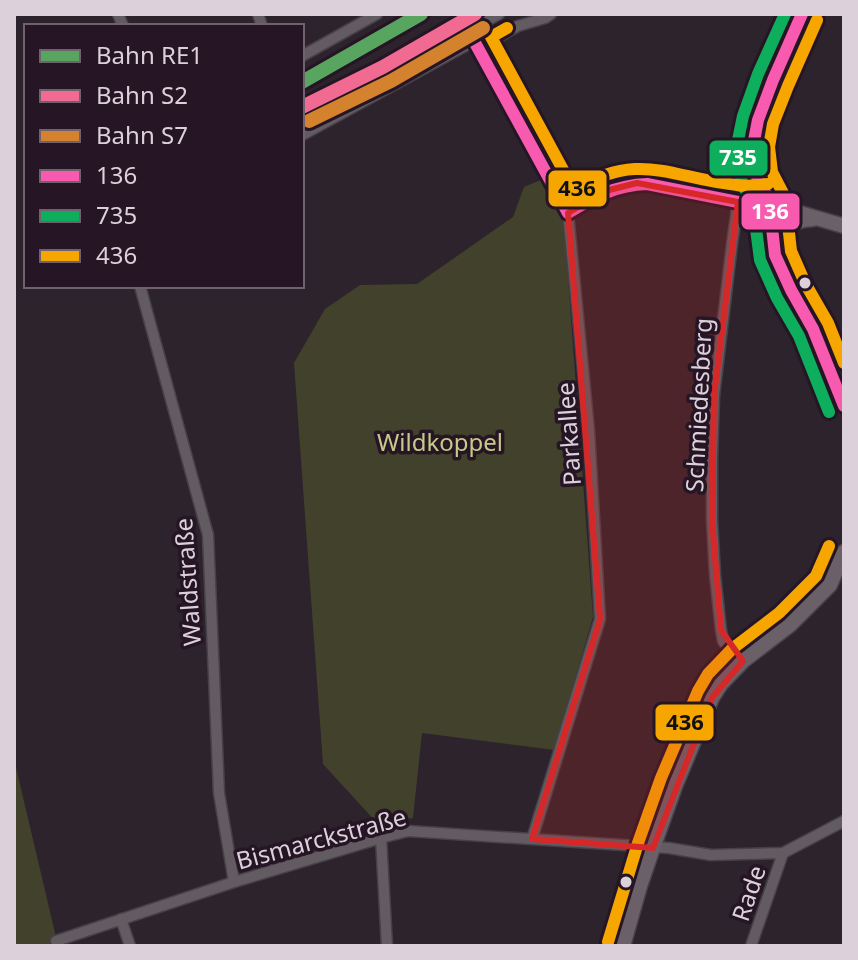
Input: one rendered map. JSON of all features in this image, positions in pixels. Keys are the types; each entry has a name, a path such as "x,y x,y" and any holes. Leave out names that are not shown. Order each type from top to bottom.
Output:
{"main road":[{"path":"802,14 758,120 753,146 757,177 769,200 775,255 813,329 844,406"},
{"path":"769,200 803,215 844,226"},
{"path":"771,222 779,214 803,215"},
{"path":"773,246 778,235 788,226 819,219"},
{"path":"623,946 653,848 712,698 743,661 790,625 830,585 844,554"}],"street":[{"path":"304,55 377,14"},
{"path":"499,14 473,32 474,41 482,46 518,26 551,14"},
{"path":"304,134 474,41"},
{"name":"Parkallee","path":"474,41 568,213 588,416 600,619 532,839"},
{"name":"Schmiedesberg","path":"743,661 729,650 721,630 712,520 714,396 738,202 753,146"},
{"path":"568,213 605,191 637,183 738,202 769,200"},
{"name":"Waldstraße","path":"141,288 208,535 216,763 234,882"},
{"path":"783,853 844,821"},
{"name":"Bismarckstraße","path":"56,941 234,882 408,831 669,848 711,855 783,853"},
{"path":"381,838 387,946"},
{"name":"Rade","path":"751,946 783,853"},
{"path":"121,919 130,946"}],"highlighted area":[{"path":"637,183 738,202 714,396 712,520 721,630 743,661 712,698 653,848 532,839 600,619 568,213 605,191"}],"green space":[{"name":"Wildkoppel","path":"541,180 564,224 593,617 554,750 422,733 413,818 378,824 323,764 294,363 325,309 360,285 417,284 513,217 524,187"},
{"path":"14,759 55,933 59,946 14,946"}],"rail line":[{"name":"RE1","path":"304,81 421,14"},
{"name":"S2","path":"304,106 383,67 475,14"},
{"name":"S7","path":"309,121 391,81 483,28"}],"transit line":[{"name":"735","path":"785,14 743,116 737,145 739,167 742,183 753,205 760,260 799,336 829,412"},
{"name":"136","path":"802,14 758,120 753,146 755,165 757,177 769,200 775,255 813,329 844,406"},
{"name":"436","path":"817,20 773,124 769,147 772,172 785,197 791,251 828,323 844,363"},
{"name":"436","path":"507,28 491,37 574,190 597,178 637,169 741,186 768,184"},
{"name":"136","path":"474,41 568,213"},
{"name":"136","path":"568,213 606,193 647,184 738,202 769,200"},
{"name":"436","path":"608,942 661,778 698,691 708,674 732,649 779,613 816,576 829,546"}]}
